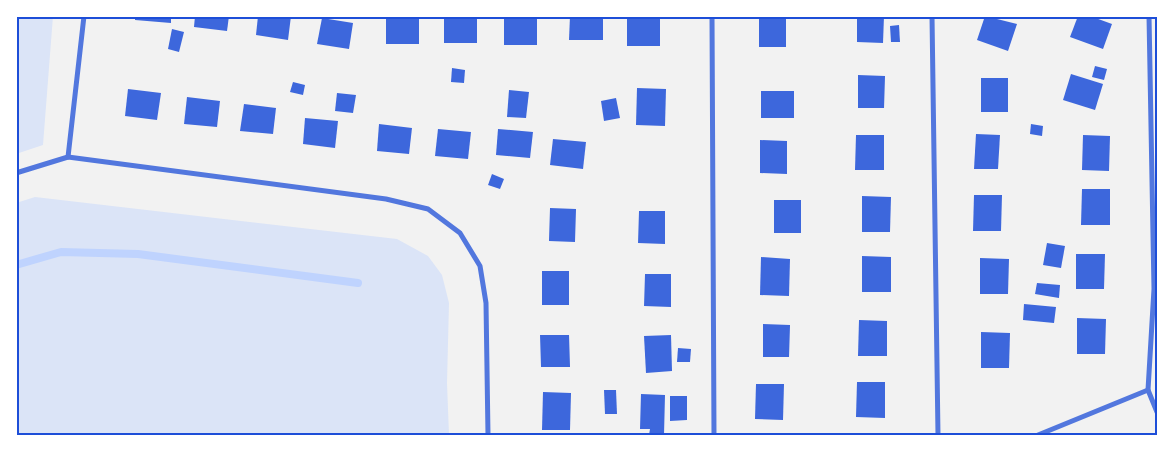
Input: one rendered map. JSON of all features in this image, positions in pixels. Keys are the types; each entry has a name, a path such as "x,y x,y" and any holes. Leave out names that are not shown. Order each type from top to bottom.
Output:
{"street":[{"path":"68,157 84,16"},
{"path":"712,16 714,435"},
{"path":"932,16 938,435"},
{"path":"1149,16 1154,289 1148,390 1157,412"},
{"path":"16,173 68,157 386,199 428,209 460,233 480,266 486,303 488,435"},
{"path":"1038,435 1148,390"}],"shaded area":[{"path":"16,16 53,16 43,145 16,154"},
{"path":"35,197 397,239 428,256 442,275 449,303 447,383 449,435 16,435 16,203"}],"building":[{"path":"135,16 171,16 171,23 135,20"},
{"path":"195,16 229,16 227,31 194,27"},
{"path":"258,16 291,16 288,40 256,35"},
{"path":"570,16 603,16 603,40 569,40"},
{"path":"759,16 786,16 786,47 759,47"},
{"path":"857,16 884,16 883,43 857,42"},
{"path":"985,16 1017,24 1008,51 977,40"},
{"path":"1078,16 1090,16 1112,24 1103,49 1070,37"},
{"path":"444,17 477,17 477,43 444,43"},
{"path":"322,18 353,23 349,49 317,44"},
{"path":"386,18 419,18 419,44 386,44"},
{"path":"504,18 537,18 537,45 504,45"},
{"path":"627,19 660,19 660,46 627,46"},
{"path":"899,25 900,42 891,42 890,26"},
{"path":"172,29 184,32 179,52 168,49"},
{"path":"1095,66 1107,69 1104,80 1092,77"},
{"path":"452,68 465,70 464,83 451,82"},
{"path":"1071,74 1103,84 1095,110 1063,100"},
{"path":"858,75 885,76 884,108 858,108"},
{"path":"981,78 1008,78 1008,112 981,112"},
{"path":"293,82 305,85 303,95 290,92"},
{"path":"637,88 666,89 665,126 636,125"},
{"path":"128,89 161,93 157,120 125,116"},
{"path":"509,90 529,92 526,118 507,117"},
{"path":"761,91 794,91 794,118 761,118"},
{"path":"337,93 356,95 353,113 335,111"},
{"path":"187,97 220,101 217,127 184,124"},
{"path":"616,98 620,118 604,121 601,101"},
{"path":"244,104 276,108 273,134 240,131"},
{"path":"305,118 338,121 335,148 303,144"},
{"path":"379,124 412,128 409,154 377,151"},
{"path":"1031,124 1043,126 1042,136 1030,134"},
{"path":"438,129 471,132 468,159 435,156"},
{"path":"498,129 533,132 530,158 496,155"},
{"path":"976,134 1000,135 998,169 974,169"},
{"path":"856,135 884,135 884,170 855,170"},
{"path":"1083,135 1110,136 1109,171 1082,170"},
{"path":"553,139 586,142 583,169 550,165"},
{"path":"760,140 787,141 787,174 760,173"},
{"path":"492,174 504,179 500,189 488,185"},
{"path":"1082,189 1110,189 1110,225 1081,225"},
{"path":"974,195 1002,195 1001,231 973,231"},
{"path":"862,196 891,197 890,232 862,232"},
{"path":"774,200 801,200 801,233 774,233"},
{"path":"550,208 576,209 575,242 549,241"},
{"path":"639,211 665,211 665,244 638,243"},
{"path":"1047,243 1065,246 1061,268 1043,265"},
{"path":"1076,254 1105,254 1104,289 1076,289"},
{"path":"862,256 891,257 891,292 862,292"},
{"path":"761,257 790,259 789,296 760,295"},
{"path":"980,258 1009,259 1008,294 980,294"},
{"path":"542,271 569,271 569,305 542,305"},
{"path":"645,274 671,274 671,307 644,306"},
{"path":"1037,283 1060,285 1059,298 1035,294"},
{"path":"1024,304 1056,307 1054,323 1023,320"},
{"path":"1077,318 1106,319 1105,354 1077,354"},
{"path":"859,320 887,321 887,356 858,356"},
{"path":"763,324 790,325 789,357 763,357"},
{"path":"981,332 1010,333 1009,368 981,368"},
{"path":"540,335 569,335 570,367 541,367"},
{"path":"671,335 672,371 646,373 644,336"},
{"path":"678,348 691,349 690,362 677,362"},
{"path":"857,382 885,382 885,418 856,417"},
{"path":"756,384 784,384 783,420 755,419"},
{"path":"604,390 616,390 617,414 605,414"},
{"path":"543,392 571,393 570,430 542,430"},
{"path":"641,394 665,395 664,435 649,435 650,429 640,429"},
{"path":"670,396 687,396 687,420 670,421"}],"waterway":[{"path":"16,265 61,252 138,254 358,283"}]}
